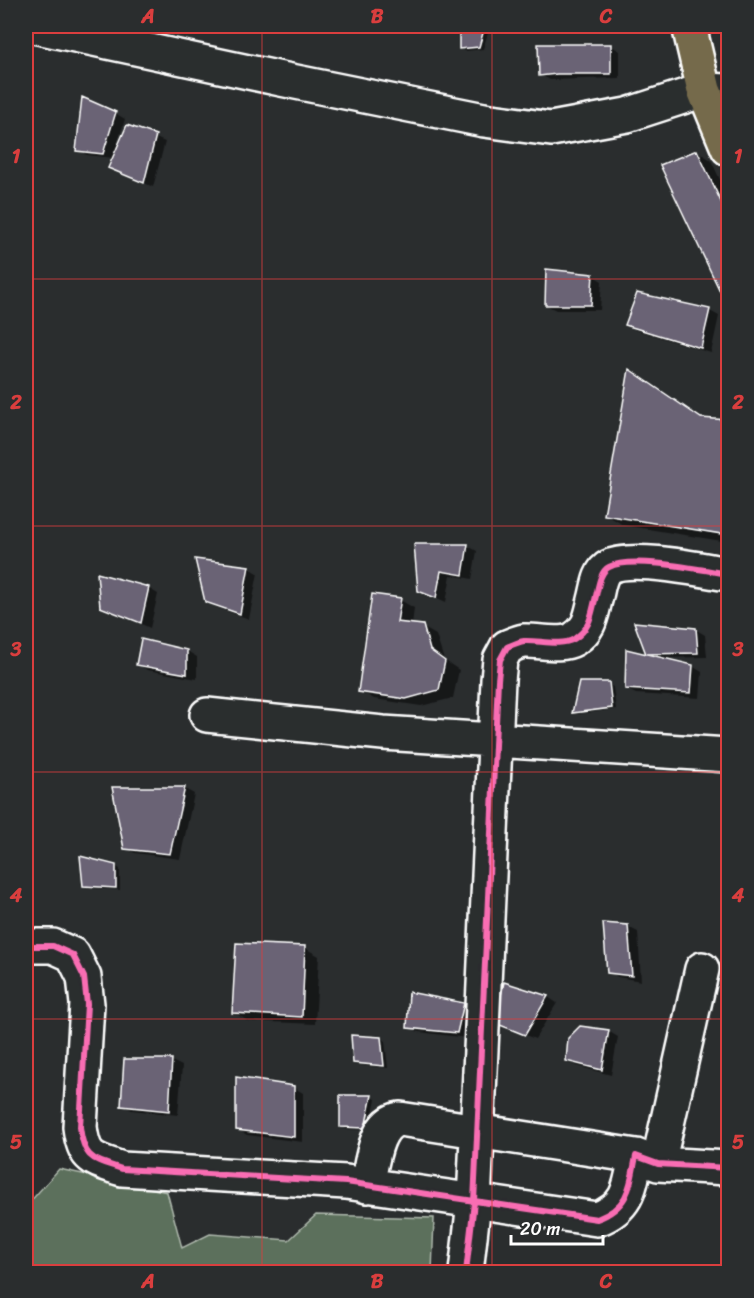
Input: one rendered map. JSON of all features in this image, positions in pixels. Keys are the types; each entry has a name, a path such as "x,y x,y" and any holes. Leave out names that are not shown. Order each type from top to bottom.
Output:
{"main road":[{"path":"689,26 716,91 729,148"}],"street":[{"path":"33,26 484,120 551,129 627,115 716,91"},
{"path":"466,1272 474,1202 478,1131 500,660 507,647 521,641 558,642 572,640 582,633 589,626 602,574 608,567 620,563 654,563 729,574"},
{"path":"207,715 383,733 729,755"},
{"path":"26,946 53,946 73,954 84,977 87,1004 80,1127 82,1146 93,1160 122,1169 346,1182 597,1219 613,1213 647,1160 702,969"},
{"path":"367,1186 384,1127 392,1120 400,1119 647,1160 729,1168"}],"green space":[{"path":"59,1169 167,1192 182,1248 210,1234 289,1240 316,1215 434,1218 432,1272 26,1272 26,1203 29,1203"}],"building":[{"path":"459,26 485,26 479,47 459,49"},
{"path":"538,44 611,44 611,74 539,76"},
{"path":"82,97 116,112 103,154 76,151"},
{"path":"127,125 156,135 144,183 108,168"},
{"path":"697,150 728,217 728,308 660,165"},
{"path":"546,269 593,274 591,305 545,305"},
{"path":"637,293 710,309 701,348 625,325"},
{"path":"629,369 701,418 728,420 728,535 604,515"},
{"path":"414,544 468,544 463,575 441,571 436,598 418,591"},
{"path":"195,559 249,566 240,614 205,602"},
{"path":"97,573 149,587 141,623 100,607"},
{"path":"372,594 401,598 397,622 423,625 430,650 445,661 439,690 406,699 358,692"},
{"path":"634,622 696,628 698,653 646,654"},
{"path":"141,639 187,650 187,674 136,665"},
{"path":"626,649 693,665 691,693 625,689"},
{"path":"579,682 609,682 612,708 572,713"},
{"path":"112,787 185,787 170,854 124,849"},
{"path":"80,856 116,865 116,888 83,886"},
{"path":"603,923 628,925 632,976 607,973"},
{"path":"236,943 305,946 302,1017 232,1013"},
{"path":"504,982 548,996 525,1035 495,1023"},
{"path":"409,992 464,1003 457,1033 407,1028"},
{"path":"580,1026 609,1030 602,1070 566,1061 568,1038"},
{"path":"351,1035 381,1037 384,1066 353,1063"},
{"path":"124,1059 172,1059 169,1111 121,1106"},
{"path":"236,1077 294,1086 294,1137 236,1130"},
{"path":"340,1095 372,1095 365,1128 340,1127"}],"cycle path":[{"path":"466,1272 474,1202 500,660 507,647 520,642 562,643 579,635 589,622 601,577 609,567 633,562 728,574"},
{"path":"26,946 53,946 73,955 84,977 87,1004 80,1127 82,1138 87,1152 92,1157 122,1169 346,1182 597,1219 608,1214 622,1202 629,1186 636,1156 658,1164 728,1168"}]}
